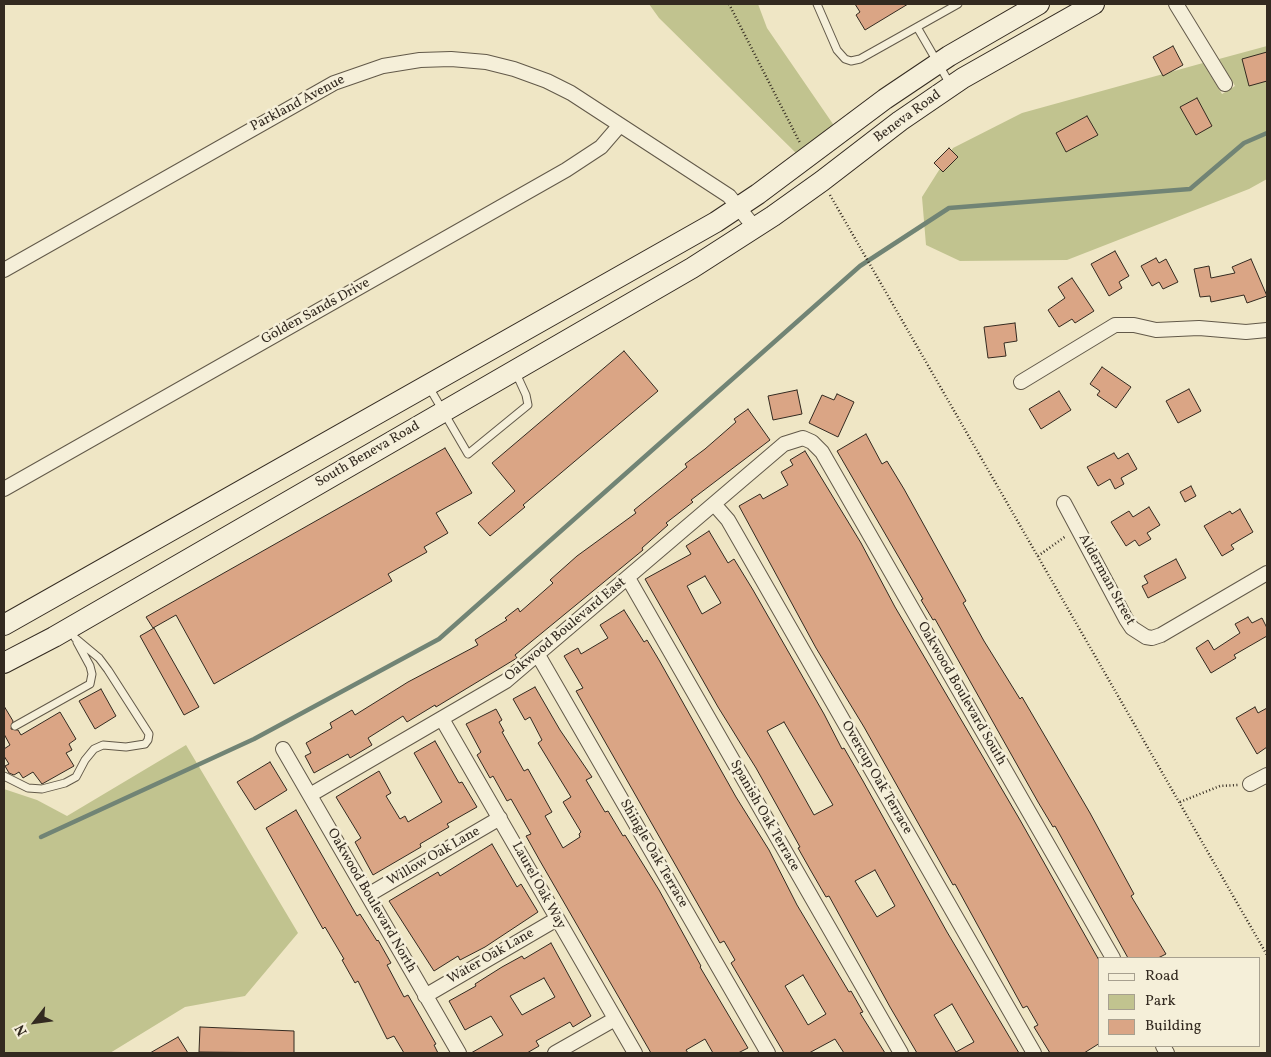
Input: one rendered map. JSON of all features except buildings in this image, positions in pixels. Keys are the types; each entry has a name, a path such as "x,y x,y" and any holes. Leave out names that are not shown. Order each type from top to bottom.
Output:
{"main road":[{"name":"Beneva Road","path":"428,386 716,222 738,208 885,99 938,63 1039,4"},
{"name":"Beneva Road","path":"731,244 822,181 900,121 952,86 1087,5"},
{"name":"South Beneva Road","path":"4,663 72,633 443,412 731,244"},
{"path":"4,625 428,386"}],"street":[{"path":"1176,4 1225,84"},
{"name":"Parkland Avenue","path":"4,270 312,95 353,76 383,66 420,60 451,59 486,62 514,69 547,81 571,93 729,196 755,228"},
{"name":"Golden Sands Drive","path":"4,489 566,170 601,147 620,124"},
{"path":"1021,382 1115,326 1134,325 1156,330 1198,328 1246,332 1267,330"},
{"name":"Oakwood Boulevard East","path":"310,795 506,681 784,444 796,438 802,438"},
{"name":"Oakwood Boulevard South","path":"802,438 812,442 822,452 1112,957"},
{"name":"Alderman Street","path":"1064,503 1132,628 1146,637 1152,638 1161,635 1267,573"},
{"name":"Overcup Oak Terrace","path":"714,504 728,520 1034,1053"},
{"name":"Spanish Oak Terrace","path":"628,578 901,1053"},
{"name":"Shingle Oak Terrace","path":"538,655 768,1053"},
{"name":"Laurel Oak Way","path":"442,719 635,1053"},
{"name":"Oakwood Boulevard North","path":"283,749 459,1053"},
{"path":"1250,784 1267,775"},
{"name":"Willow Oak Lane","path":"368,895 500,818"},
{"name":"Water Oak Lane","path":"425,996 557,919"},
{"path":"555,1053 615,1019"}],"lane":[{"path":"816,4 837,50 845,60 851,62 860,59 958,4"},
{"path":"917,27 952,86"},
{"path":"428,386 468,454 528,405 526,395 515,370"},
{"path":"15,726 90,684 92,674 90,666 72,633"},
{"path":"4,776 28,788 42,788 65,783 76,777 85,760 94,749 103,745 126,747 145,744 148,740 148,734 108,670 99,658 72,633"}],"path":[{"path":"729,4 807,157"},
{"path":"822,181 1267,955"},
{"path":"1038,556 1067,536 1080,533"},
{"path":"1180,802 1220,786 1250,784"}],"green space":[{"path":"649,4 758,4 767,28 835,127 797,154 659,18"},
{"path":"1267,46 1267,179 1249,189 1067,260 960,261 926,245 922,197 953,148 1022,113 1203,63 1222,94 1235,86 1219,59"},
{"path":"186,745 298,933 245,996 185,1007 110,1053 4,1053 4,789 37,800 67,816"}],"waterway":[{"path":"41,837 254,739 439,639 860,266 949,208 1190,189 1244,143 1267,133"}]}
